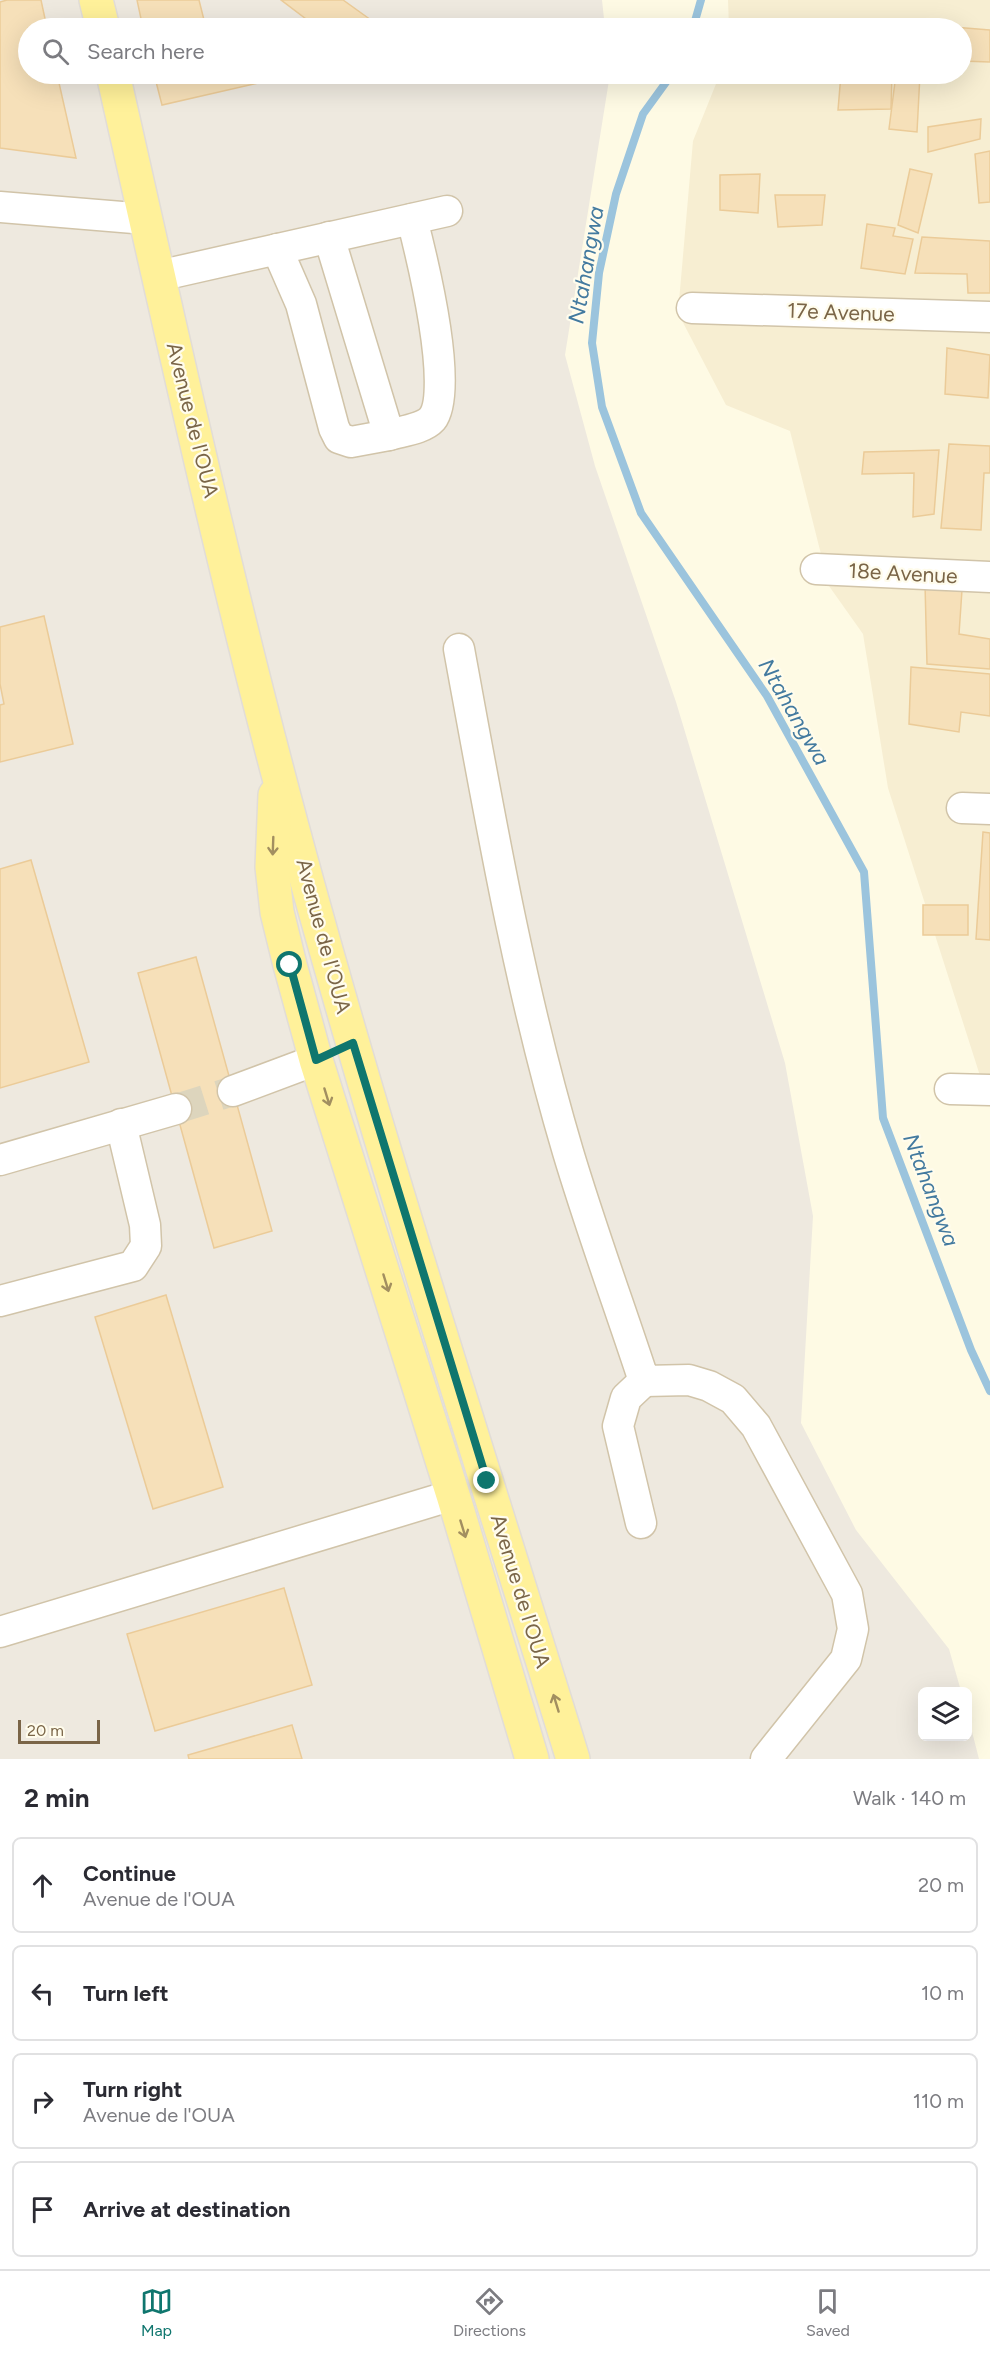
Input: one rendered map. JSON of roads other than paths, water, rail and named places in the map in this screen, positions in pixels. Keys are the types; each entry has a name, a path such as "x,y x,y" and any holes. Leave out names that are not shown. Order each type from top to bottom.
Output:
{"main road":[{"path":"96,0 100,18"},
{"name":"Avenue de l'OUA","path":"115,84 158,276 276,766 353,1043 573,1759"},
{"name":"Avenue de l'OUA","path":"276,766 272,867 277,912 316,1060 453,1496 532,1759"},
{"path":"316,1060 353,1043"}],"street":[{"path":"0,207 146,219"},
{"path":"158,276 447,211"},
{"path":"277,249 301,304 334,428 339,438 351,442 389,435 421,426 432,419 438,405 439,371 429,282 412,219"},
{"path":"329,237 389,435"},
{"name":"17e Avenue","path":"692,308 990,317"},
{"name":"18e Avenue","path":"816,569 990,577"},
{"path":"459,649 497,861 534,1023 568,1152 644,1381"},
{"path":"233,1091 316,1060"},
{"path":"950,1089 990,1090"},
{"path":"0,1160 176,1109"},
{"path":"0,1301 133,1266 146,1246 145,1225 121,1124"},
{"path":"641,1523 618,1426 626,1398 644,1381 689,1380 710,1386 733,1400 756,1426 847,1594 853,1629 846,1659 766,1759"},
{"path":"0,1632 453,1496"}],"waterway":[{"name":"Ntahangwa","path":"696,18 701,0"},
{"name":"Ntahangwa","path":"665,84 643,114 616,194 599,273 592,343 602,407 641,513 767,696 864,872 883,1118 971,1350 990,1391"}],"tunnel":[{"path":"176,1109 233,1091"}]}
